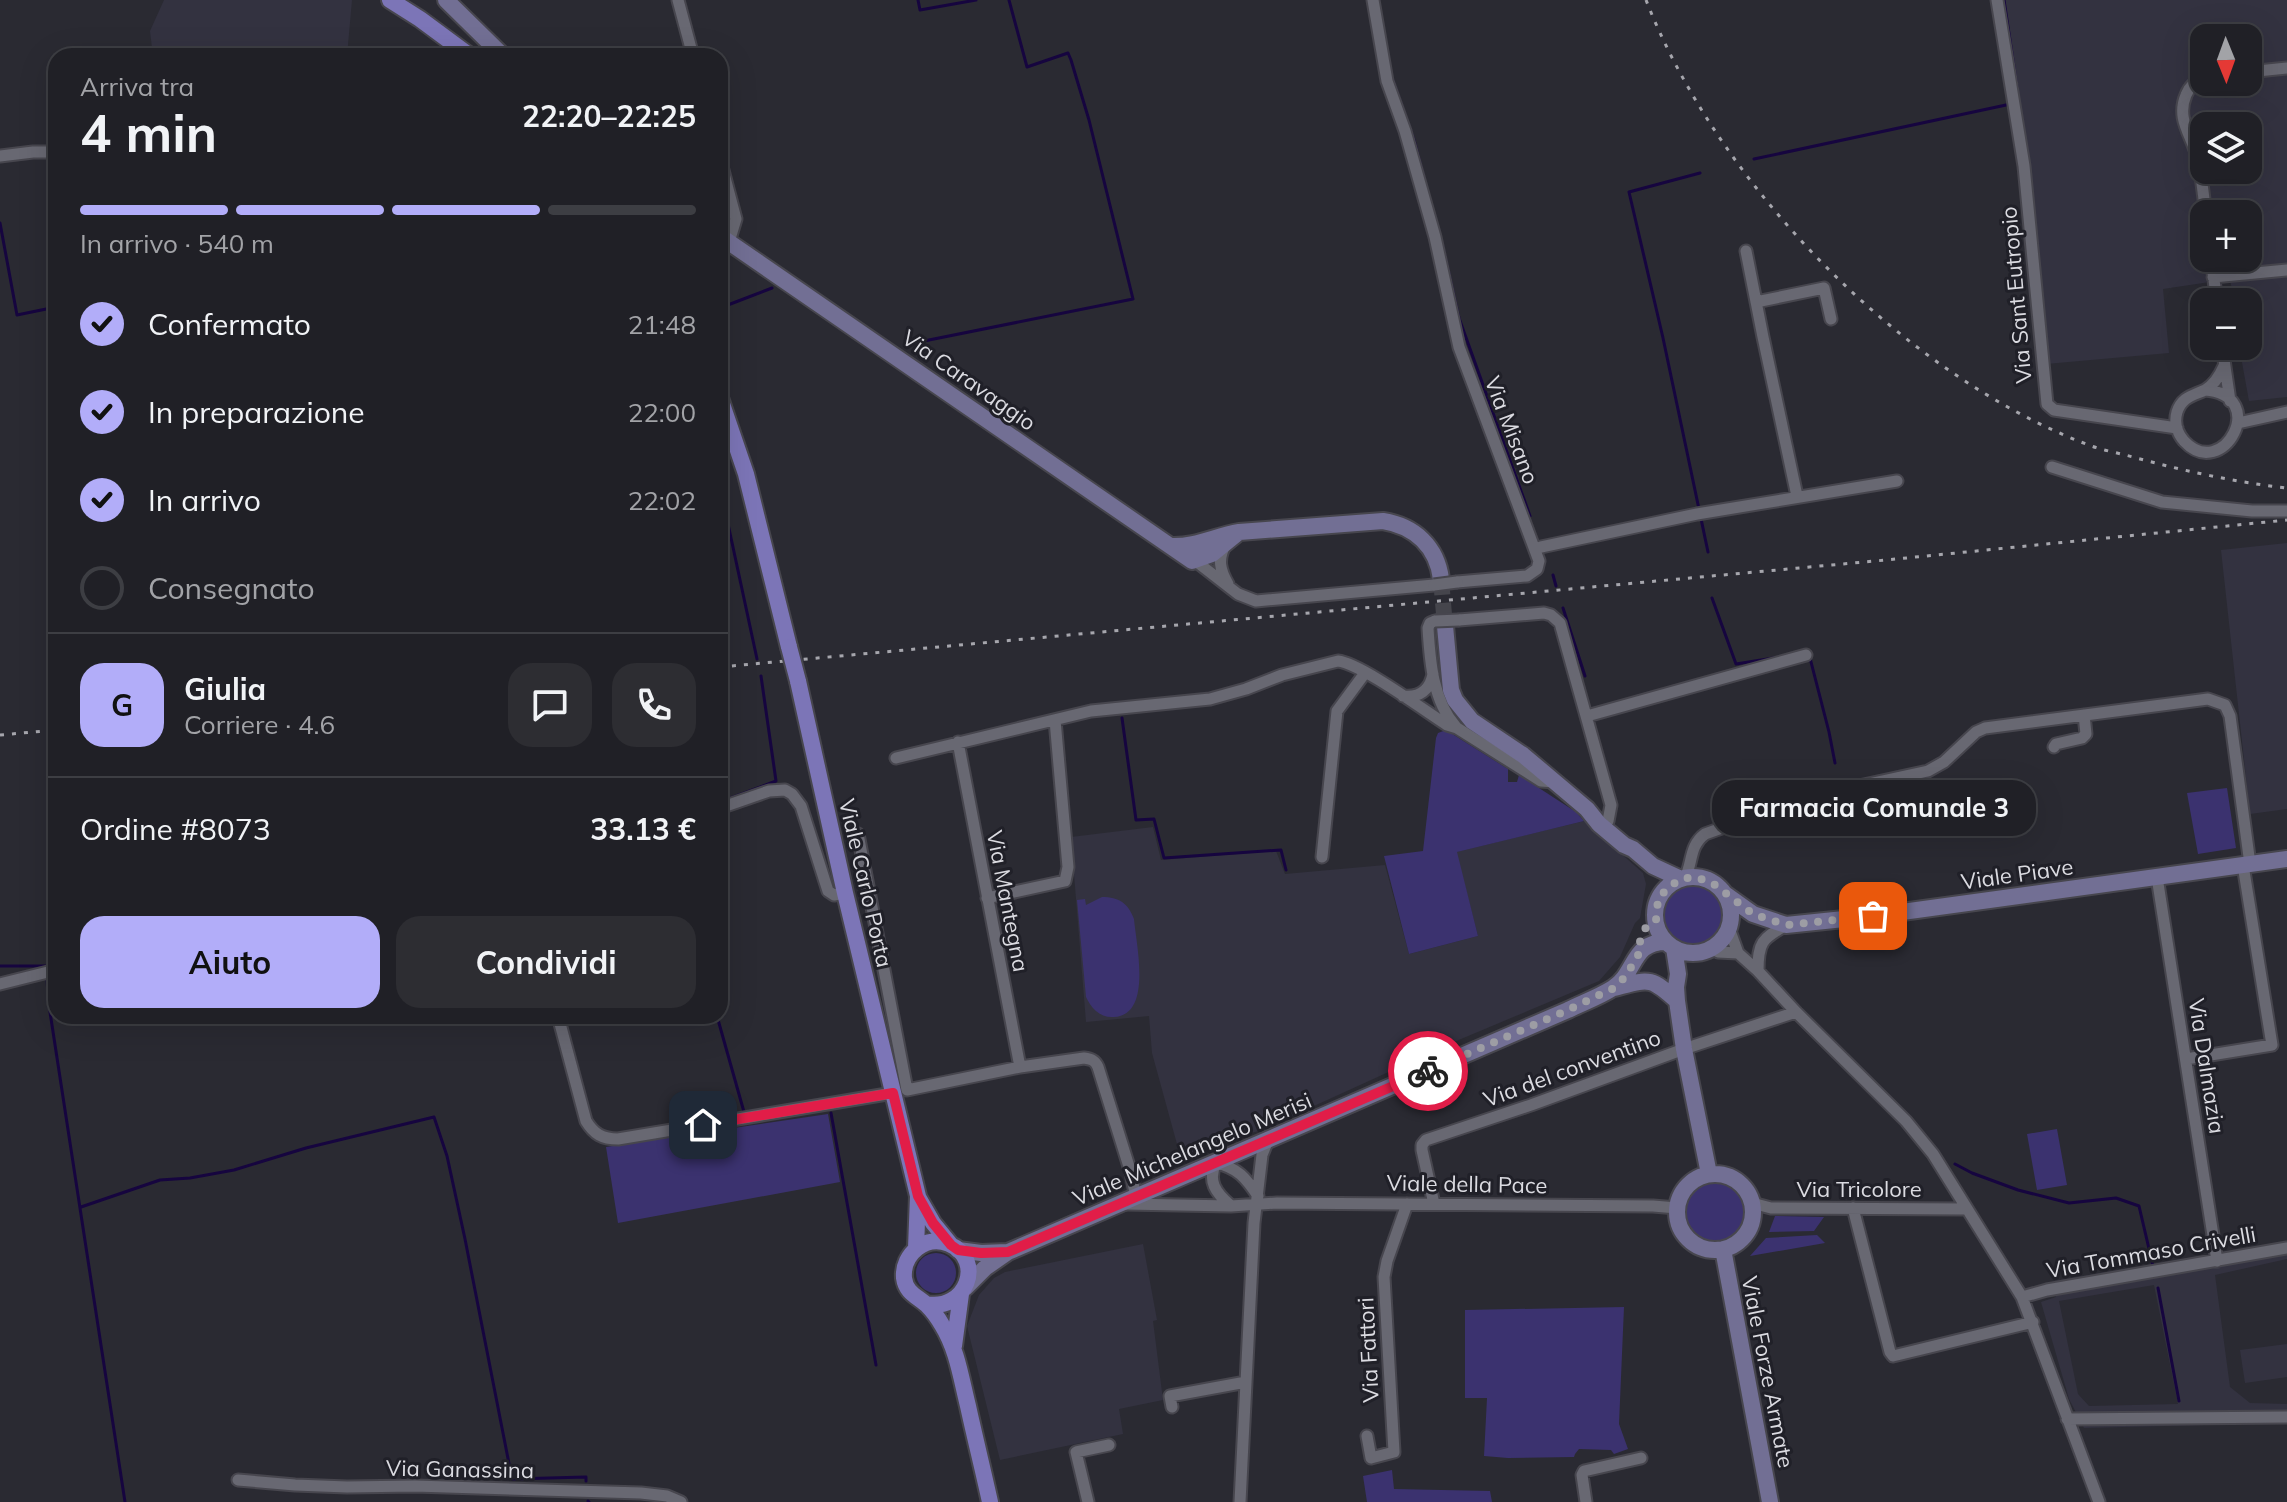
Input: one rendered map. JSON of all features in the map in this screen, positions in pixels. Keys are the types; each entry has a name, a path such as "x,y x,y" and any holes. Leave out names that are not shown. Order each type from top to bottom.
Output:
{"main road":[{"path":"390,0 460,48"},
{"name":"Viale Carlo Porta","path":"728,421 746,474 798,681 918,1196"},
{"path":"918,1196 933,1223 967,1264 968,1281 963,1291 954,1348"},
{"path":"918,1196 916,1248 905,1264 905,1284 941,1323 954,1348 990,1502"},
{"path":"916,1248 933,1241 954,1247"},
{"path":"926,1304 945,1305 963,1291"}],"street":[{"path":"446,0 495,48"},
{"path":"678,0 691,48"},
{"name":"Via Misano","path":"1192,561 1246,599 1256,601 1527,576 1534,573 1539,561 1459,347 1435,237 1405,131 1387,81 1373,0"},
{"name":"Via Sant Eutropio","path":"1997,0 2024,166 2047,404 2054,410 2177,428"},
{"path":"2262,71 2287,68"},
{"path":"2190,88 2181,112 2196,153 2204,200"},
{"path":"0,156 48,152"},
{"path":"728,189 736,219 728,232"},
{"name":"Via Caravaggio","path":"728,242 1192,561"},
{"path":"1746,251 1797,496"},
{"path":"2213,277 2287,270"},
{"path":"2212,272 2215,288"},
{"path":"1756,302 1824,288 1831,319"},
{"path":"2223,360 2230,401 2238,423 2231,441 2214,451 2205,452 2187,444 2177,428 2176,417 2185,398 2205,390 2220,376 2224,366"},
{"path":"2205,390 2223,394 2230,401"},
{"path":"2238,423 2287,412"},
{"path":"2052,467 2162,502 2252,511 2287,511"},
{"path":"1541,547 1700,513 1897,481"},
{"path":"1171,546 1188,547 1239,532 1392,522 1424,540 1435,556 1444,582"},
{"path":"1192,561 1212,554 1239,532"},
{"path":"1192,561 1194,553 1204,543"},
{"path":"1226,544 1220,568 1231,588"},
{"path":"1457,728 1443,708 1433,674 1430,623 1544,613 1556,618 1563,629 1611,805 1608,821"},
{"path":"1446,622 1451,690 1472,721 1523,755 1624,845 1653,866 1683,879"},
{"path":"1587,716 1806,655"},
{"path":"896,758 1091,711 1210,699 1282,675 1338,661 1365,673 1541,781 1555,782"},
{"path":"1322,857 1337,711 1365,673"},
{"path":"1402,696 1423,692 1432,681 1433,674"},
{"path":"1683,879 1689,871 1691,851 1705,834 1859,786 1928,771 1944,762 1976,732 1985,728 2208,699 2225,705 2230,716 2246,864 2272,1045"},
{"path":"2054,747 2086,734 2084,715"},
{"path":"987,898 1065,881 1068,867 1055,720"},
{"name":"Via Mantegna","path":"958,742 1020,1067"},
{"path":"728,805 769,791 785,790 792,794 801,806 828,891 834,895 845,893"},
{"path":"1587,809 1594,810 1608,821 1631,841 1633,849"},
{"path":"858,834 907,1090 1020,1067 1084,1058 1096,1062 1131,1173 1130,1201"},
{"name":"Viale Piave","path":"1725,894 1753,914 1786,925 1873,916 2287,859"},
{"path":"1653,866 1661,895"},
{"name":"Via Dalmazia","path":"2157,877 2217,1261"},
{"path":"1678,974 1705,950 1725,936 1731,910 1719,887 1703,879 1683,879 1673,883 1661,895 1656,907 1661,935 1681,951 1705,950 1738,953"},
{"path":"1730,924 1753,914"},
{"name":"Viale Michelangelo Merisi","path":"963,1291 985,1268 1008,1252 1614,988 1626,976 1641,950 1640,941 1646,927 1656,920"},
{"path":"1730,924 1738,953 1906,1121 1933,1154 2022,1297 2099,1502"},
{"path":"1758,971 1762,942 1786,925"},
{"path":"1641,950 1651,943 1670,945"},
{"path":"1670,945 1678,974 1677,1001 1684,1049 1709,1174"},
{"path":"0,984 48,972"},
{"path":"1614,988 1646,980 1661,986 1677,1001"},
{"name":"Via del conventino","path":"1434,1204 1422,1150 1423,1141 1796,1012"},
{"path":"560,1024 586,1121 592,1132 603,1138 618,1139 893,1093"},
{"path":"2186,1059 2272,1045 2287,1046"},
{"path":"1240,1502 1257,1200 1262,1155 1268,1140"},
{"path":"1231,1206 1214,1188 1211,1172 1216,1163 1231,1166 1242,1174 1257,1200"},
{"path":"1709,1174 1724,1175 1738,1181 1748,1192 1752,1203 1753,1216 1748,1232 1736,1244 1723,1249 1706,1249 1690,1241 1680,1227 1677,1208 1681,1193 1695,1179 1709,1174"},
{"name":"Viale della Pace","path":"1130,1201 1231,1206 1257,1200 1677,1208"},
{"name":"Via Tricolore","path":"1752,1203 1771,1208 1967,1209"},
{"name":"Via Fattori","path":"1367,1436 1371,1458 1394,1452 1384,1277 1407,1204"},
{"path":"1853,1208 1893,1356 2033,1322"},
{"name":"Viale Michelangelo Merisi","path":"954,1247 981,1253 1008,1252"},
{"name":"Via Tommaso Crivelli","path":"2022,1297 2287,1248"},
{"name":"Viale Forze Armate","path":"1723,1249 1770,1502"},
{"path":"1172,1407 1170,1396 1246,1382"},
{"path":"2067,1419 2287,1417"},
{"path":"1088,1502 1076,1452 1109,1445"},
{"path":"1586,1502 1584,1471 1641,1458"},
{"name":"Via Ganassina","path":"238,1480 308,1486 641,1493 667,1496 681,1502"}],"shaded area":[{"path":"164,0 352,0 348,48 152,48 150,31"},
{"path":"2004,0 2287,0 2287,397 2249,401 2242,360 2262,360 2262,288 2232,288 2230,279 2163,289 2169,353 2046,364"},
{"path":"2287,543 2287,809 2250,814 2221,550"},
{"path":"1446,730 1508,769 1508,782 1517,782 1519,775 1576,812 1584,821 1457,852 1478,936 1409,954 1384,856 1423,851 1436,738 1438,733"},
{"path":"2227,788 2236,848 2198,854 2187,793"},
{"path":"1584,821 1643,873 1646,884 1640,918 1620,957 1599,981 1461,1039 1259,1131 1234,1130 1222,1145 1180,1155 1152,1053 1149,1016 1086,1022 1071,837 1153,827 1161,860 1276,851 1285,874 1385,865 1409,954 1478,936 1456,852"},
{"path":"1693,884 1715,893 1724,915 1715,937 1693,946 1671,937 1662,915 1671,893"},
{"path":"1102,897 1122,902 1132,913 1139,960 1138,992 1134,1004 1126,1013 1114,1017 1097,1012 1086,997 1077,900 1085,899 1086,905"},
{"path":"828,1114 840,1182 618,1223 606,1147"},
{"path":"2057,1129 2067,1185 2037,1190 2027,1134"},
{"path":"1709,1180 1721,1180 1737,1189 1744,1199 1744,1223 1737,1233 1721,1242 1709,1242 1689,1228 1684,1217 1684,1205 1698,1185"},
{"path":"1775,1216 1824,1217 1814,1231 1769,1232"},
{"path":"1817,1235 1825,1243 1750,1256 1766,1238"},
{"path":"2287,1241 2287,1259 2215,1275 2230,1387 2250,1403 2287,1404 2287,1423 2084,1428 2069,1399 2041,1302 2056,1297 2054,1281","holes":["2154,1285 2178,1404 2089,1406 2078,1394 2059,1301"]},
{"path":"1143,1244 1157,1320 1153,1321 1163,1400 1119,1409 1123,1434 1000,1460 967,1326 979,1295 994,1278 1005,1272"},
{"path":"936,1253 950,1259 956,1273 950,1287 936,1293 922,1287 916,1273 922,1259"},
{"path":"1624,1307 1619,1424 1628,1449 1614,1454 1611,1450 1579,1449 1574,1457 1484,1456 1487,1398 1465,1398 1465,1310"},
{"path":"2287,1344 2287,1377 2245,1383 2240,1350"},
{"path":"1392,1470 1394,1489 1490,1491 1492,1502 1367,1502 1363,1476"}],"waterway":[{"path":"918,0 920,10 976,0"},
{"path":"920,349 919,342 1133,299 1071,60 1068,53 1027,67 1009,0"},
{"path":"2004,0 2017,87"},
{"path":"1391,75 1424,178"},
{"path":"1754,159 2006,105"},
{"path":"1700,173 1629,192 1708,552"},
{"path":"0,223 17,315 48,309"},
{"path":"1442,243 1459,318 1530,516"},
{"path":"728,305 772,288"},
{"path":"728,524 757,659"},
{"path":"1553,575 1556,586"},
{"path":"1712,598 1736,664 1780,657"},
{"path":"1563,608 1585,676"},
{"path":"1810,658 1835,763"},
{"path":"728,799 776,781 761,676"},
{"path":"1122,718 1136,820 1154,819 1164,858 1281,850 1286,870"},
{"path":"0,966 48,966"},
{"path":"47,976 48,999"},
{"path":"52,1024 125,1502"},
{"path":"719,1024 744,1112 752,1111"},
{"path":"831,1113 876,1365"},
{"path":"81,1207 160,1180 234,1170 306,1148 434,1117 447,1156 465,1239 512,1479 586,1477 586,1481"},
{"path":"1955,1164 2018,1190 2069,1203 2116,1198 2139,1206 2153,1266"},
{"path":"2158,1288 2179,1401"}],"tunnel":[{"path":"1441,579 1445,626"}],"railway":[{"path":"1646,0 1678,69 1719,137 1768,203 1824,264 1884,321 1949,371 2017,412 2092,446 2209,476 2287,488"},
{"path":"728,666 2287,520"},
{"path":"0,735 48,731"}],"way so far":[{"path":"1428,1071 1614,988 1626,976 1641,950 1640,941 1646,927 1656,920 1656,907 1661,895 1681,879 1694,877 1711,882 1753,914 1786,925 1873,916"}],"place":[{"name":"Farmacia Comunale 3","path":"1873,916"}],"route":[{"path":"703,1125 893,1093 918,1196 933,1223 958,1250 1008,1252 1428,1071"}]}
